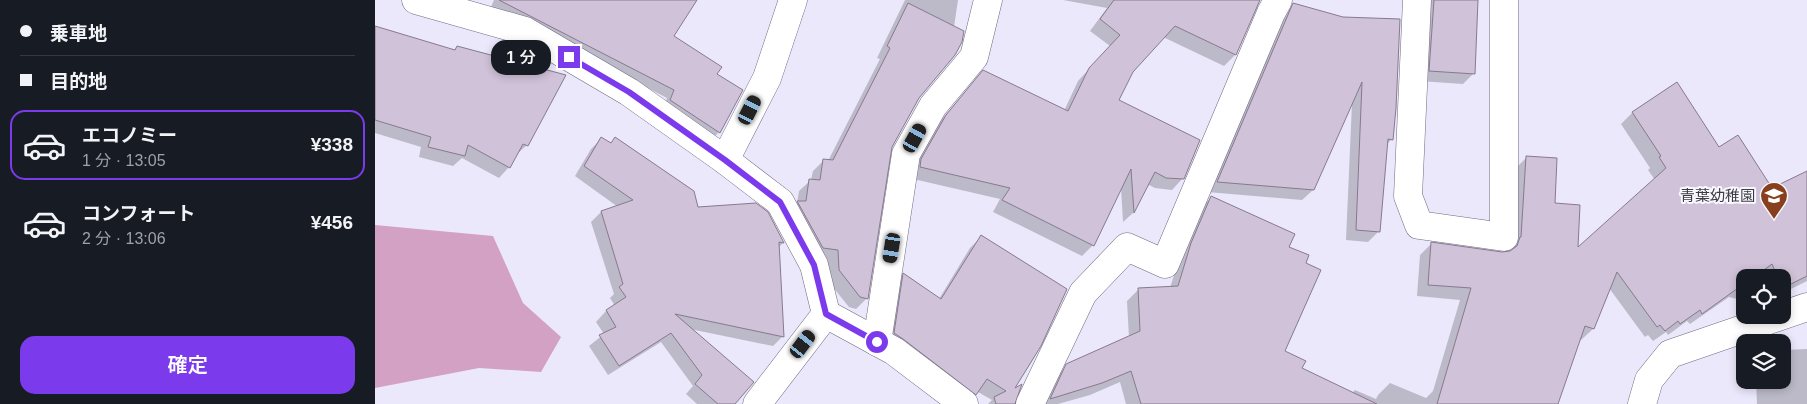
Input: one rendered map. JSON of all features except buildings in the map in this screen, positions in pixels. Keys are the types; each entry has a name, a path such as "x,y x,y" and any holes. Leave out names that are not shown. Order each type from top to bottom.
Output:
{"street":[{"path":"416,0 525,31 629,92 725,160 780,202 814,265 826,314 894,351 964,404"},
{"path":"725,160 767,78 793,0"},
{"path":"877,342 906,154 933,106 974,56 988,0"},
{"path":"1030,404 1083,293 1127,247 1165,264 1271,13 1279,0"},
{"path":"1417,0 1408,196 1419,225 1504,237 1504,0"},
{"path":"1642,404 1649,380 1670,354 1807,307"},
{"path":"757,404 826,314"}],"shaded area":[{"path":"375,225 493,236 523,303 561,337 541,372 479,368 375,388"}],"place":[{"name":"青葉幼稚園","path":"1774,220"}],"route":[{"path":"569,57 629,92 725,160 780,202 814,265 826,314 877,342"}]}
